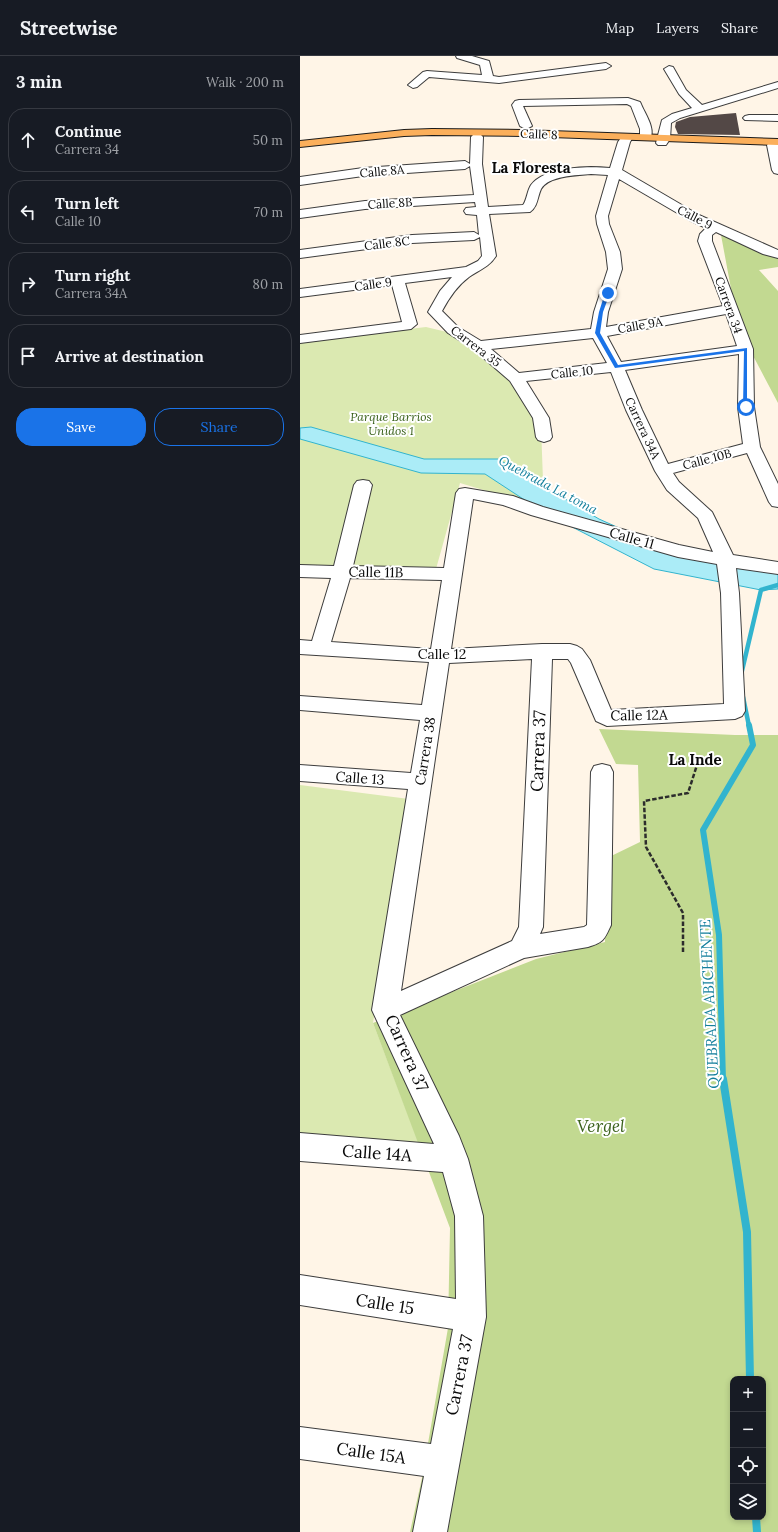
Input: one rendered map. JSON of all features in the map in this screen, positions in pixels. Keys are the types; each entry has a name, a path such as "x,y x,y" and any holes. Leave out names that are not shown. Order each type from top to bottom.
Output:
{"main road":[{"name":"Calle 8","path":"300,144 404,133 512,133 625,140 646,138 663,141"},
{"name":"Calle 8","path":"300,148 403,138 463,144 477,137 776,144"}],"street":[{"path":"461,56 485,63 502,93"},
{"path":"413,85 427,74 494,79 606,66"},
{"path":"669,69 691,103 701,109"},
{"path":"663,141 666,122 676,116 778,85"},
{"path":"684,94 698,93"},
{"path":"526,126 517,105 519,103 628,101 636,104 646,129 646,138"},
{"path":"749,118 778,118"},
{"path":"509,120 512,133"},
{"name":"Carrera 35","path":"477,137 475,256 441,298 435,312 453,330 478,346 516,378 542,418 544,437"},
{"path":"598,333 601,312 615,269 613,252 603,224 602,216 625,140"},
{"name":"Carrera 35","path":"463,144 465,165 475,198"},
{"path":"776,144 778,170"},
{"name":"Calle 8A","path":"300,181 363,172 465,165"},
{"path":"476,211 526,209 530,206 536,187 545,178 561,174 592,170 616,172"},
{"name":"Calle 9","path":"616,172 695,218 768,251 778,254"},
{"name":"Calle 8B","path":"300,214 365,205 475,198"},
{"name":"Carrera 35","path":"475,256 486,262 489,256 476,211"},
{"name":"Carrera 34","path":"715,227 706,234 705,241 746,349 746,407 752,447 778,502"},
{"name":"Calle 8C","path":"300,254 412,239 475,256"},
{"name":"Calle 9","path":"300,293 397,280 475,256"},
{"path":"300,339 406,326 410,324 397,280"},
{"name":"Calle 9A","path":"478,346 598,333 730,309"},
{"name":"Carrera 34A","path":"598,333 616,367 663,472 673,486 706,516 726,561 730,593 735,711"},
{"name":"Calle 10","path":"516,378 616,367 746,349"},
{"name":"Calle 10B","path":"663,472 752,447"},
{"path":"320,648 342,572 363,485"},
{"name":"Calle 11","path":"465,492 507,500 537,511 678,551 726,561 778,568"},
{"name":"Carrera 38","path":"385,1010 465,492"},
{"name":"Calle 11B","path":"300,571 452,574"},
{"name":"Calle 12","path":"300,647 440,656 570,651 580,660"},
{"name":"Carrera 37","path":"430,1532 470,1317 469,1216 454,1159 445,1136 385,1010 521,948 531,927 542,651"},
{"name":"Calle 12A","path":"580,660 603,716 607,718 735,711"},
{"path":"300,703 431,713"},
{"path":"521,948 588,937 595,933 599,925 602,772"},
{"name":"Calle 13","path":"300,773 420,782"},
{"name":"Calle 14A","path":"300,1147 454,1159"},
{"name":"Calle 15","path":"300,1290 470,1317"},
{"name":"Calle 15A","path":"300,1443 442,1462"}],"path":[{"path":"683,952 683,913 646,847 644,801 688,793 697,765"}],"green space":[{"path":"721,235 778,257 778,267 759,270 778,291 778,403 749,348 735,310"},
{"name":"Parque Barrios Unidos 1","path":"426,327 451,333 468,344 507,378 541,426 544,508 460,483 436,569 300,566 300,342"},
{"name":"Vergel","path":"599,729 735,735 778,735 778,1532 410,1532 422,1478 448,1328 450,1228 373,1023 536,959 605,942 605,859 640,842 638,765 616,764"},
{"path":"300,785 409,799 373,1023 423,1154 300,1138"}],"water":[{"path":"311,427 424,459 498,459 599,519 684,557 778,572 778,589 761,590 654,569 543,512 485,474 421,473 300,439 300,428"}],"building":[{"path":"736,113 740,135 678,134 675,127 676,122 690,117"}],"waterway":[{"name":"QUEBRADA ABICHENTE","path":"741,675 761,590 778,585"},
{"name":"QUEBRADA ABICHENTE","path":"743,697 749,726"},
{"name":"QUEBRADA ABICHENTE","path":"723,1080 719,935 703,830 753,745 749,725"},
{"name":"QUEBRADA ABICHENTE","path":"723,1079 747,1232 750,1376"},
{"name":"QUEBRADA ABICHENTE","path":"756,1520 757,1532"}],"district":[{"name":"La Floresta","path":"531,167"},
{"name":"La Inde","path":"695,759"}],"route":[{"path":"608,293 601,312 598,333 616,367 746,349 746,407"}],"water label":[{"name":"Quebrada La toma","path":"548,485"}]}
